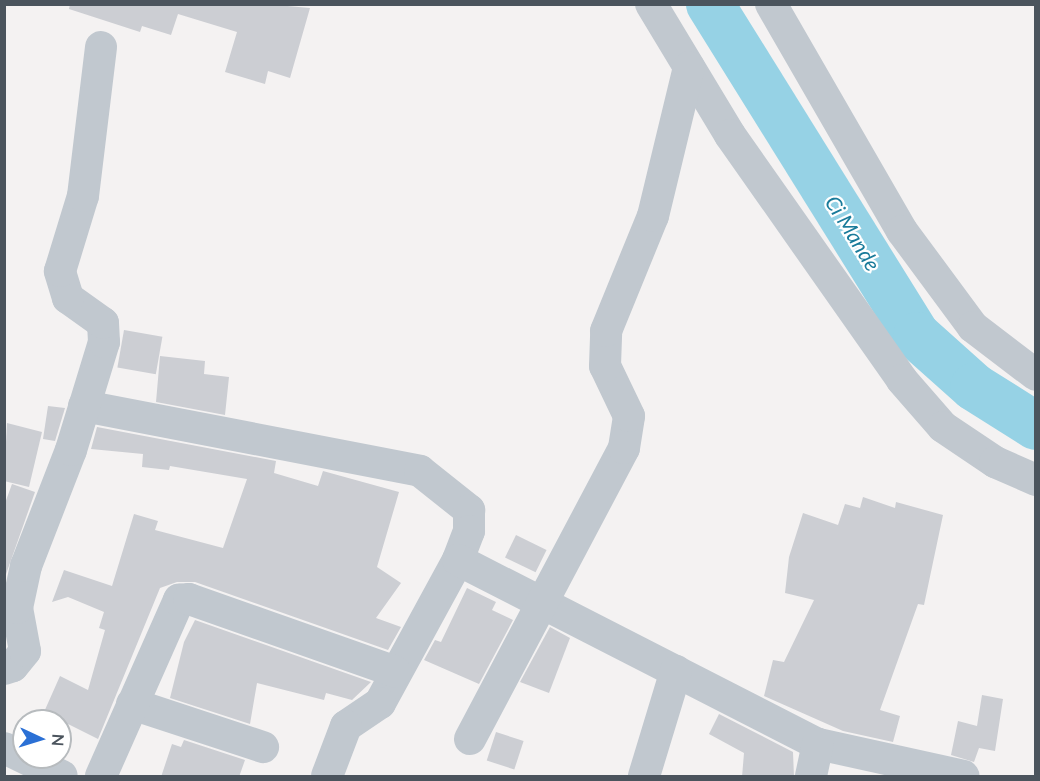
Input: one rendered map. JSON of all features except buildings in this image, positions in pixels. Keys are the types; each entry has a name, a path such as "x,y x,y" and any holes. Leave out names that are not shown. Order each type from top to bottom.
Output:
{"street":[{"path":"651,4 730,135 902,380 943,427 995,462 1035,480"},
{"path":"771,4 902,231 973,327 1035,375"},
{"path":"4,669 13,666 25,651 17,608 26,566 84,406 104,342 103,323 68,298 60,271 83,196 101,47"},
{"path":"470,739 540,600 624,448 629,416 605,366 606,331 653,216 689,67"},
{"path":"84,406 420,471 469,510 469,531 459,561 373,711 346,726 327,777"},
{"path":"459,561 540,600 818,744 964,777"},
{"path":"102,777 171,609 179,600 189,599 396,672"},
{"path":"644,777 676,671"},
{"path":"132,704 263,747"},
{"path":"811,777 818,744"},
{"path":"4,748 62,777"}],"waterway":[{"name":"Ci Mande","path":"710,4 917,336 974,387 1036,426"}]}
